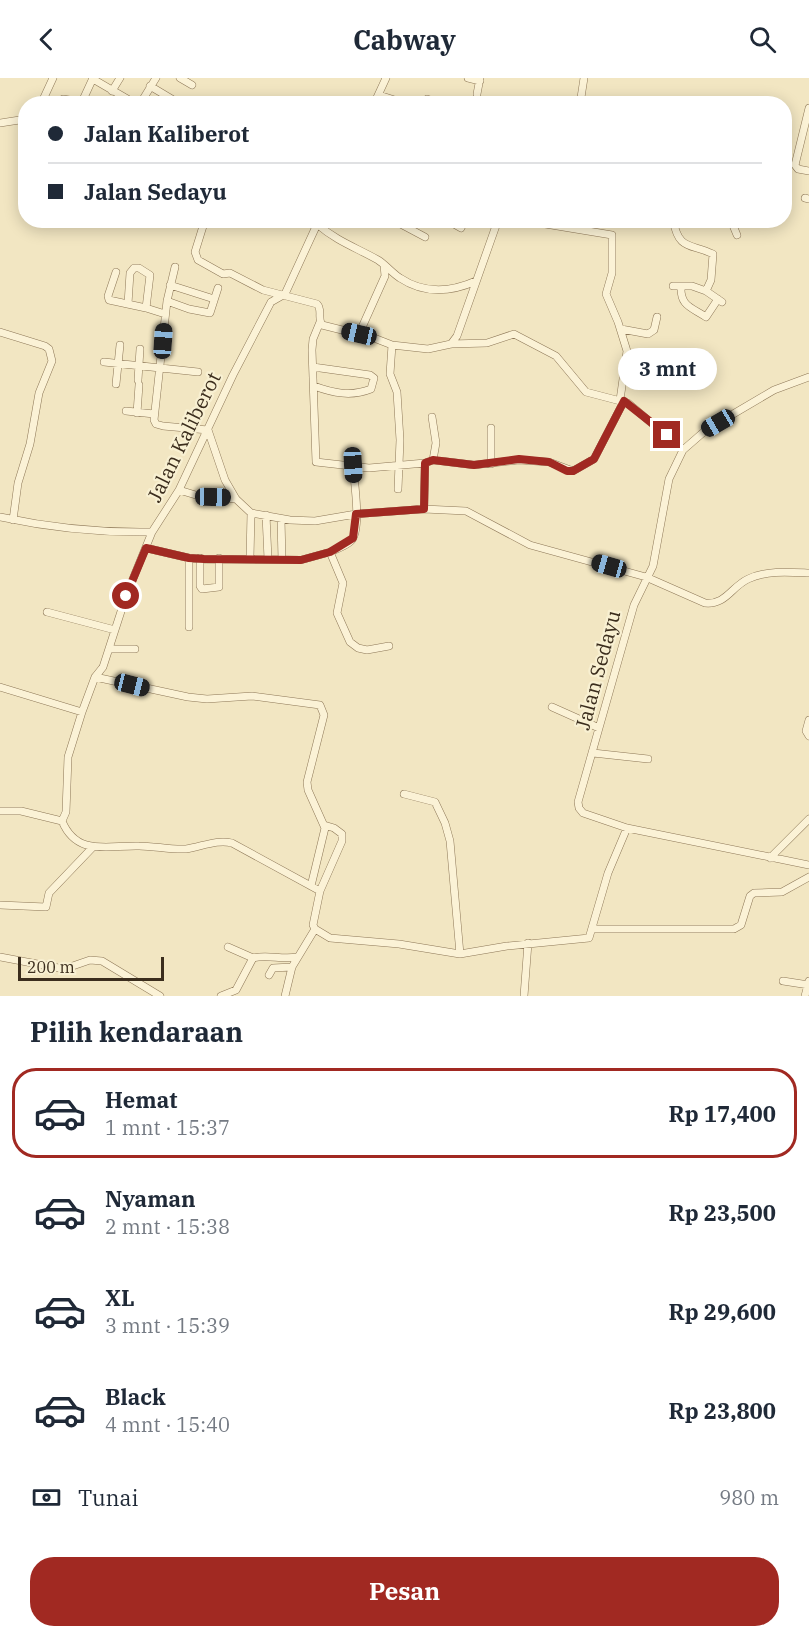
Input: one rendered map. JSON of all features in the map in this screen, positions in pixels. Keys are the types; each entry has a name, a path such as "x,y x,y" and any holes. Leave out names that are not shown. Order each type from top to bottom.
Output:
{"street":[{"path":"45,96 53,78"},
{"path":"112,91 120,78"},
{"path":"143,96 156,78"},
{"path":"180,78 192,85"},
{"path":"385,96 379,94 386,78"},
{"path":"468,78 480,79 477,94"},
{"path":"581,96 584,78"},
{"path":"84,96 93,79 122,96"},
{"path":"150,86 170,96"},
{"path":"809,108 795,165 798,169 809,171"},
{"path":"0,123 18,120"},
{"path":"203,228 195,252 198,260 223,274 230,273 264,290 317,304 320,308 320,322 312,344 316,462 369,468 425,463 433,460 474,465 519,459 549,462 570,471 586,465 596,455 622,400 627,351 621,329 606,294 612,273 612,235 585,228"},
{"name":"Jalan Kaliberot","path":"62,821 66,812 68,757 82,712 95,677 103,667 126,596 152,532 179,490 233,375 271,302 285,294 315,228"},
{"path":"324,228 338,241 384,265 408,282 428,289 459,289 476,281"},
{"path":"408,228 425,237"},
{"path":"452,344 458,336 495,228"},
{"path":"675,228 682,243 712,254 711,280 706,291"},
{"path":"733,228 737,235"},
{"path":"359,334 385,276 384,265"},
{"path":"129,304 130,273 136,267 150,274 146,308"},
{"path":"175,267 166,301 154,414 155,423 159,426 208,430 225,480 236,499 251,513 282,519 315,521 356,514 424,509 466,512 530,545 646,577 705,603 715,604 723,600 746,580 762,574 809,573"},
{"path":"116,272 108,298 113,303 129,304 165,314"},
{"path":"170,285 214,299"},
{"path":"677,286 692,286 706,291 720,301 706,318 682,301 677,286"},
{"path":"682,301 692,286"},
{"path":"166,301 210,313 218,288"},
{"path":"621,329 648,334 654,330 657,317"},
{"path":"320,322 326,326 392,345 428,350 452,344 487,343 514,334 556,356 586,392 622,400 683,450 706,430 774,390 809,376"},
{"path":"0,332 45,346 50,349 52,357 39,393 30,444 18,483 13,520"},
{"path":"116,384 120,345"},
{"path":"392,345 390,374 397,392 400,440 398,489"},
{"path":"137,412 140,349"},
{"path":"104,362 198,372"},
{"path":"313,367 370,375 374,378 371,389 351,393 340,393 314,386"},
{"path":"126,411 154,414"},
{"path":"432,417 436,443 433,460"},
{"path":"491,428 491,464"},
{"name":"Jalan Sedayu","path":"683,450 669,479 653,566 633,605 578,802 579,808 583,813 627,828 809,865"},
{"path":"424,509 425,463"},
{"path":"146,548 189,558 301,560 330,552 353,538 356,514 353,465"},
{"path":"179,490 199,496 236,499"},
{"path":"250,558 251,513"},
{"path":"266,515 268,559"},
{"path":"0,517 42,526 101,532 152,532"},
{"path":"282,519 282,560"},
{"path":"330,552 343,583 337,613 350,642 367,650 389,646"},
{"path":"189,558 189,627"},
{"path":"200,558 200,586 202,589 219,587 219,558"},
{"path":"47,612 115,630"},
{"path":"109,649 135,649"},
{"path":"95,677 188,697 207,699 252,696 315,703 322,707 324,715 307,782 324,825 311,886"},
{"path":"0,687 82,712"},
{"path":"552,707 599,728"},
{"path":"809,720 806,731 809,736"},
{"path":"593,753 648,759"},
{"path":"404,794 435,802 446,823 450,841 460,954"},
{"path":"0,811 21,811 62,821 68,834 92,848 138,846 182,849 227,842 320,891"},
{"path":"770,858 809,819"},
{"path":"324,825 338,830 342,834 342,841 337,858 320,891 320,901 312,920 315,929 333,938 399,944 460,954 589,938 608,873 627,828"},
{"path":"0,905 46,907 49,893 92,848"},
{"path":"592,929 734,929 741,925 750,896 754,893 782,892 809,877"},
{"path":"285,996 292,967 315,929"},
{"path":"524,996 528,944"},
{"path":"228,947 253,958 297,957"},
{"path":"0,957 64,969 90,960 102,961 160,996"},
{"path":"221,996 236,990 253,958"},
{"path":"269,975 273,968 292,967"},
{"path":"783,981 809,984 805,996"}],"route":[{"path":"126,596 146,548 189,558 204,559 301,560 330,552 353,538 356,514 424,509 425,463 433,460 474,465 519,459 549,462 567,471 578,469 594,459 624,401 667,435"}]}
